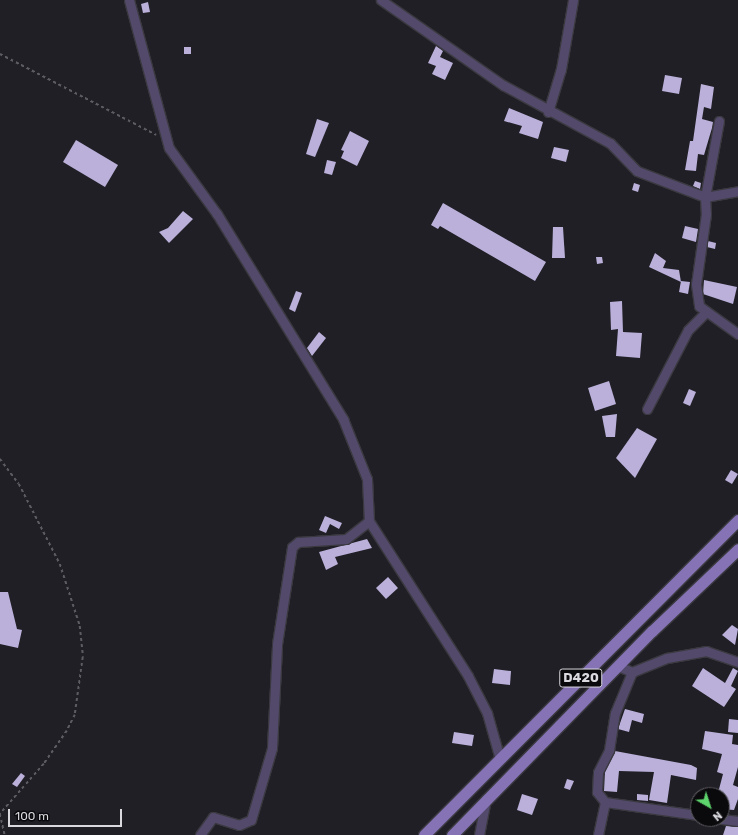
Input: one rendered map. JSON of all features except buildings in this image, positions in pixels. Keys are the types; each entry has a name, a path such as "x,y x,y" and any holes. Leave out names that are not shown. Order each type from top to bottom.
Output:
{"main road":[{"name":"D420","path":"424,835 738,520"},
{"name":"D420","path":"452,835 618,666 738,549"}],"street":[{"path":"129,0 169,148 216,214 342,419 367,479 369,521 468,676 487,713 500,759"},
{"path":"381,0 548,112 610,143 637,171 705,197 738,191"},
{"path":"548,112 561,69 573,0"},
{"path":"719,121 705,197 706,214 696,284 699,306 705,313 738,334"},
{"path":"646,409 688,330 705,313"},
{"path":"200,835 213,817 239,825 251,820 272,748 277,644 292,547 298,542 346,539 369,521"},
{"path":"618,666 632,672 667,658 706,651 738,662"},
{"path":"632,672 615,713 609,750 598,772 597,792 605,802 690,814"},
{"path":"480,835 486,799"},
{"path":"598,835 605,802"}],"path":[{"path":"0,54 154,133 169,148"},
{"path":"0,459 19,484 60,564 80,626 83,657 75,715 67,731 44,764 0,814 5,835"}]}
